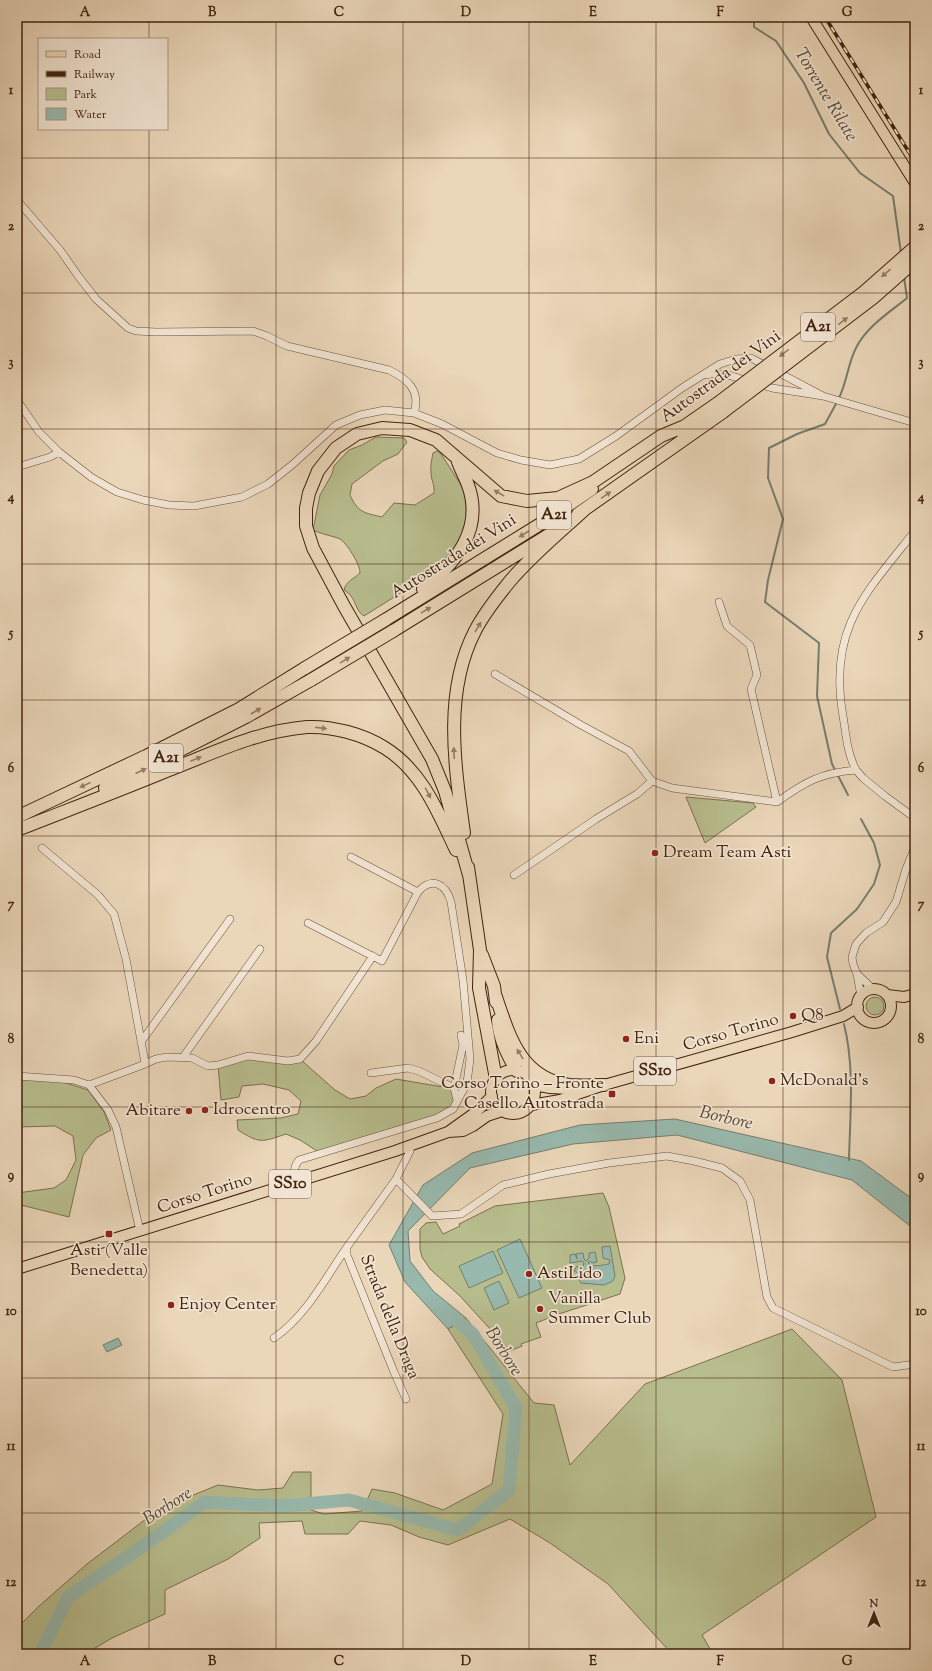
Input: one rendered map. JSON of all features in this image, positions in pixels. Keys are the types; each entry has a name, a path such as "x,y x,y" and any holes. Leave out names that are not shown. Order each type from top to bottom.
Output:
{"highway":[{"name":"Autostrada dei Vini","path":"17,830 165,759 246,717 312,680 547,536 584,510 720,407 864,292 915,247"},
{"name":"Autostrada dei Vini","path":"17,817 146,756 231,712 385,620 542,523 685,426 720,407 873,298 915,261"},
{"path":"469,875 445,791 432,759 322,568 313,548 306,526 306,508 309,493 318,471 336,448 357,434 382,428 410,430 436,440 501,496 527,501 558,498 593,482 661,436 685,426"},
{"path":"385,620 432,582 453,562 468,538 473,509 468,485 455,456"},
{"path":"496,1079 479,988 480,950 469,875 454,747 457,692 466,653 476,630 510,582 523,567 584,510"},
{"path":"17,830 232,745 279,731 295,728 320,727 350,733 380,745 396,756 414,774 426,790 469,875"},
{"path":"480,950 494,986 498,1026 502,1043 517,1071"},
{"path":"495,994 506,1027 514,1044 524,1061 538,1073 551,1080 571,1085 604,1085"}],"main road":[{"path":"811,17 915,183"},
{"path":"862,1018 858,1007 858,1002 863,994 874,990"},
{"name":"Corso Torino","path":"874,990 879,990 887,995 904,997 915,994"},
{"path":"887,995 891,1008"},
{"name":"Corso Torino","path":"844,1016 862,1018 870,1022 881,1021 888,1015 891,1008 904,997"},
{"name":"Corso Torino","path":"448,1132 463,1131 487,1116 502,1111 508,1113 521,1112 531,1105 560,1100 604,1085 792,1032 844,1016 858,1007"},
{"path":"502,1111 492,1096 492,1089 496,1079 505,1072 517,1071"},
{"name":"Corso Torino","path":"517,1071 527,1075 534,1084 550,1088 570,1089 604,1085"},
{"path":"531,1105 535,1092 534,1084"},
{"name":"Corso Torino","path":"17,1269 296,1182 448,1132 476,1112 492,1096"}],"street":[{"path":"17,200 60,250 96,299 128,328 136,331 156,332 253,331 287,346 389,370 399,375 412,388 417,403 414,412"},
{"path":"17,400 39,432 59,452 91,477 117,492 143,500 169,505 194,506 242,497 268,484 292,465 336,425 360,415 386,410 414,412 497,453 521,460 550,465 579,459 616,436 682,388 720,364 736,359 751,358 823,396"},
{"path":"701,376 714,373 728,375 772,388 823,396 915,424"},
{"path":"17,467 50,457 59,452"},
{"path":"915,531 866,592 852,618 842,649 839,695 850,756 856,770 863,778 915,818"},
{"path":"719,602 728,626 750,645 757,675 751,688 777,802"},
{"path":"495,674 581,725 629,751 652,780 672,788 777,802 804,783 827,774 847,770 856,770"},
{"path":"514,875 596,819 636,794 652,780"},
{"path":"863,994 860,990 852,957 856,944 866,934 883,922 896,902 906,869 915,847"},
{"path":"42,848 98,894 114,914 126,959 145,1063"},
{"path":"351,856 418,892"},
{"path":"296,1182 294,1171 295,1165 299,1160 437,1118 453,1109 467,1083 470,1059 463,980 451,902 448,892 443,886 433,883 423,886 418,892 382,961 308,923"},
{"path":"141,1042 230,918"},
{"path":"183,1057 260,949"},
{"path":"89,1085 156,1059 183,1057 192,1058 208,1066 218,1065 248,1056 288,1062 300,1059 316,1041 373,956"},
{"path":"857,974 874,990"},
{"path":"457,1100 454,1088 462,1045 461,1035"},
{"path":"370,1073 408,1068 419,1071 454,1088"},
{"path":"17,1076 74,1080 89,1085 108,1110 116,1127 140,1231"},
{"name":"Strada della Draga","path":"406,1399 347,1255 347,1248 396,1179 410,1152 409,1146"},
{"path":"396,1179 432,1216 461,1214 503,1185 549,1174 609,1163 666,1156 722,1168 740,1181 750,1200 767,1297 773,1308 893,1368 915,1364"},
{"path":"274,1338 286,1329 303,1311 347,1248"}],"green space":[{"path":"376,437 404,438 407,442 398,454 383,461 352,484 350,495 359,509 382,517 394,503 415,505 434,493 431,465 433,453 437,451 441,454 465,491 467,521 460,540 449,557 439,567 423,579 364,616 358,610 351,596 344,590 348,582 360,573 353,555 340,539 313,530 320,495 332,474 334,466 349,450"},
{"path":"686,797 753,803 756,807 705,843"},
{"path":"875,997 879,998 883,1002 883,1010 879,1014 875,1015 871,1014 867,1010 866,1006 867,1002 871,998"},
{"path":"248,1056 300,1059 335,1090 350,1099 366,1096 376,1088 396,1079 449,1088 457,1100 453,1109 437,1118 320,1153 300,1140 286,1134 271,1139 257,1140 238,1130 237,1120 281,1118 298,1114 301,1101 289,1090 263,1084 242,1086 239,1097 221,1100 218,1065"},
{"path":"17,1079 63,1082 88,1090 104,1112 111,1130 96,1138 83,1155 69,1217 17,1204 17,1193 54,1188 66,1180 76,1160 73,1136 55,1126 17,1127"},
{"name":"AstiLido","path":"603,1193 609,1207 625,1278 620,1294 536,1323 541,1337 521,1344 522,1346 510,1351 460,1296 430,1269 422,1257 420,1249 420,1229 426,1223 436,1222 443,1234 460,1226 459,1224 495,1206"},
{"path":"466,1318 534,1403 554,1405 570,1465 645,1384 792,1329 842,1380 876,1517 702,1635 713,1654 672,1654 608,1584 550,1543 510,1519 448,1545 419,1537 391,1525 360,1521 348,1534 305,1534 302,1521 259,1523 260,1538 228,1559 165,1590 165,1614 112,1638 85,1654 17,1654 17,1628 38,1607 87,1564 159,1509 218,1485 258,1490 283,1488 293,1472 311,1472 311,1510 324,1514 362,1511 372,1489 395,1493 443,1510 492,1484 503,1414 448,1329"}],"water":[{"path":"675,1119 861,1161 907,1195 915,1199 915,1230 852,1180 677,1135 573,1144 470,1168 408,1231 410,1261 433,1291 466,1318 448,1329 405,1282 389,1245 423,1185 472,1153 580,1125"},
{"path":"520,1239 542,1288 519,1298 497,1250"},
{"path":"610,1246 615,1276 613,1281 604,1285 581,1283 579,1279 580,1274 574,1271 577,1266 581,1270 584,1263 582,1261 570,1263 570,1255 575,1254 577,1259 576,1254 583,1253 586,1261 589,1258 589,1253 595,1252 597,1262 592,1263 590,1261 588,1263 590,1265 595,1266 609,1264 610,1260 603,1258 602,1247"},
{"path":"493,1251 503,1273 469,1288 459,1266"},
{"path":"499,1281 509,1303 494,1310 484,1288"},
{"path":"118,1338 122,1345 107,1352 103,1345"}],"waterway":[{"name":"Torrente Rilate","path":"754,17 754,27 776,41 804,83 829,134 860,173 893,196 901,253"},
{"name":"Torrente Rilate","path":"839,398 853,354 860,340 879,320 907,298 904,277"},
{"name":"Torrente Rilate","path":"837,402 825,424 797,434 769,448 768,478 783,519 768,580 765,602 819,643 817,696 832,764 848,795"},
{"name":"Torrente Rilate","path":"840,1009 827,957 831,933 857,909 874,884 880,865 874,843 861,819"},
{"name":"Torrente Rilate","path":"844,1024 850,1057 851,1075 849,1160"},
{"name":"Borbore","path":"40,1654 68,1597 205,1502 282,1506 349,1500 458,1530 509,1490 516,1408 473,1334 445,1311"}],"railway":[{"path":"825,17 915,162"}],"place":[{"name":"Dream Team Asti","path":"655,853"},
{"name":"Q8","path":"793,1016"},
{"name":"Eni","path":"626,1039"},
{"name":"McDonald's","path":"772,1081"},
{"name":"Corso Torino – Fronte Casello Autostrada","path":"612,1094"},
{"name":"Idrocentro","path":"205,1110"},
{"name":"Abitare","path":"189,1111"},
{"name":"Asti (Valle Benedetta)","path":"109,1234"},
{"name":"AstiLido","path":"529,1274"},
{"name":"Enjoy Center","path":"171,1305"},
{"name":"Vanilla Summer Club","path":"540,1309"}]}
